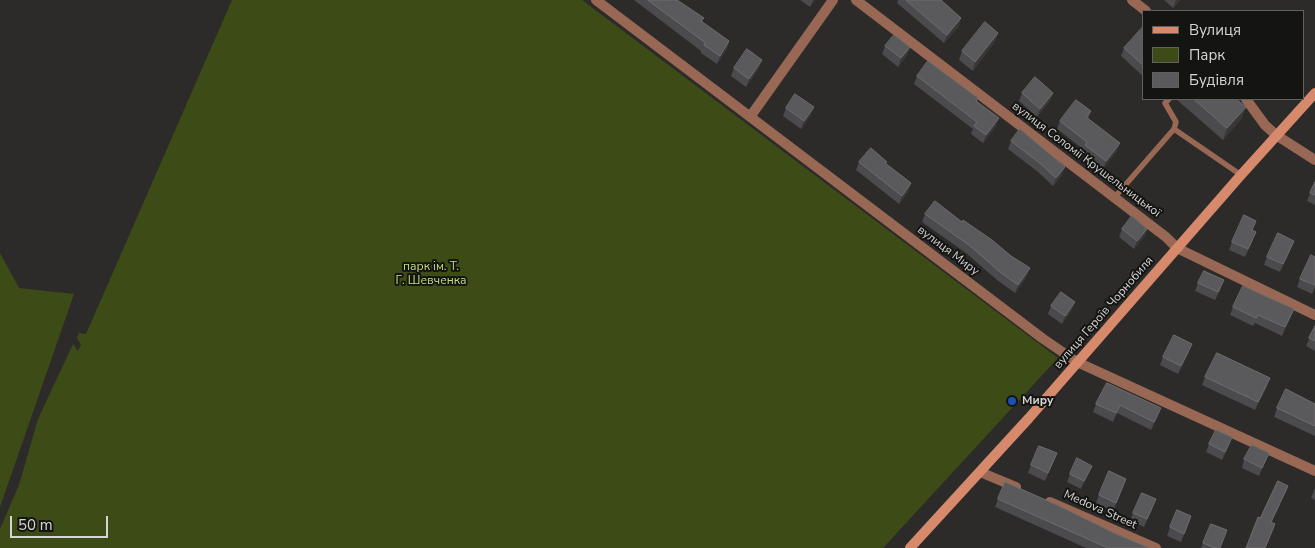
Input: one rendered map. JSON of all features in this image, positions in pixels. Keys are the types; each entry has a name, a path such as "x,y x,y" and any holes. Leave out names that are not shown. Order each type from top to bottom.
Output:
{"street":[{"name":"вулиця Миру","path":"596,0 1042,338 1077,362 1315,471"},
{"path":"750,117 833,0"},
{"name":"вулиця Соломії Крушельницької","path":"856,0 1166,237 1177,248 1315,315"},
{"path":"1132,0 1145,10"},
{"name":"вулиця Героїв Чорнобиля","path":"910,548 980,472 1240,174 1315,92"},
{"path":"1247,100 1265,125 1276,135 1315,160"},
{"path":"980,472 1024,491"},
{"name":"Medova Street","path":"1042,498 1156,548"}],"lane":[{"path":"1114,198 1174,129 1176,122 1165,103 1168,100"},
{"path":"1174,129 1240,174"}],"green space":[{"name":"парк ім. Т. Г. Шевченка","path":"232,0 582,0 1058,358 883,548 0,548 0,529 19,485 38,419 73,344 78,351 81,345 77,338 79,333 86,334"},
{"path":"0,253 19,288 74,294 0,507"}],"building":[{"path":"648,0 677,0 704,18 701,21 729,41 720,56 704,45 705,43"},
{"path":"906,0 941,0 961,18 947,35"},
{"path":"985,22 998,33 975,62 962,51"},
{"path":"1142,28 1142,64 1124,48"},
{"path":"894,35 910,47 901,58 885,46"},
{"path":"747,49 762,60 749,79 734,68"},
{"path":"928,61 978,98 976,101 999,118 986,135 974,126 977,122 917,76"},
{"path":"1035,77 1053,93 1040,109 1022,93"},
{"path":"795,94 814,107 804,121 786,108"},
{"path":"1076,100 1091,111 1086,117 1120,143 1106,161 1085,145 1087,142 1060,121"},
{"path":"1195,100 1237,100 1246,107 1227,128"},
{"path":"1020,129 1065,167 1056,178 1011,141"},
{"path":"871,148 887,162 885,163 911,183 902,196 859,162"},
{"path":"1315,182 1315,195 1310,193"},
{"path":"935,201 962,222 963,220 1030,268 1018,285 969,245 925,214"},
{"path":"1244,215 1256,221 1252,230 1256,232 1248,249 1232,242"},
{"path":"1132,216 1147,229 1137,241 1122,229"},
{"path":"1278,233 1294,241 1283,264 1267,257"},
{"path":"1311,255 1315,257 1315,285 1300,279"},
{"path":"1204,271 1224,280 1218,292 1198,283"},
{"path":"1243,286 1294,309 1285,327 1258,315 1256,318 1233,307"},
{"path":"1061,292 1075,302 1065,316 1051,306"},
{"path":"1315,326 1315,341 1309,338"},
{"path":"1174,335 1192,344 1181,366 1163,357"},
{"path":"1217,353 1270,378 1258,402 1205,377"},
{"path":"1107,383 1161,408 1154,422 1120,405 1116,413 1096,404"},
{"path":"1286,389 1315,404 1315,426 1277,408"},
{"path":"1216,430 1232,437 1225,452 1209,444"},
{"path":"1252,445 1269,453 1262,468 1244,459"},
{"path":"1039,446 1057,453 1048,473 1031,465"},
{"path":"1077,458 1092,466 1084,481 1070,474"},
{"path":"1109,471 1126,479 1116,503 1099,495"},
{"path":"1278,481 1288,486 1271,522 1275,524 1265,548 1246,548 1258,517 1260,518"},
{"path":"1005,482 1149,548 1108,548 998,499"},
{"path":"1142,493 1156,499 1147,519 1133,513"},
{"path":"1177,510 1191,516 1184,534 1170,527"},
{"path":"1211,524 1227,530 1220,548 1203,543"}],"place":[{"name":"Миру","path":"1012,401"}]}
